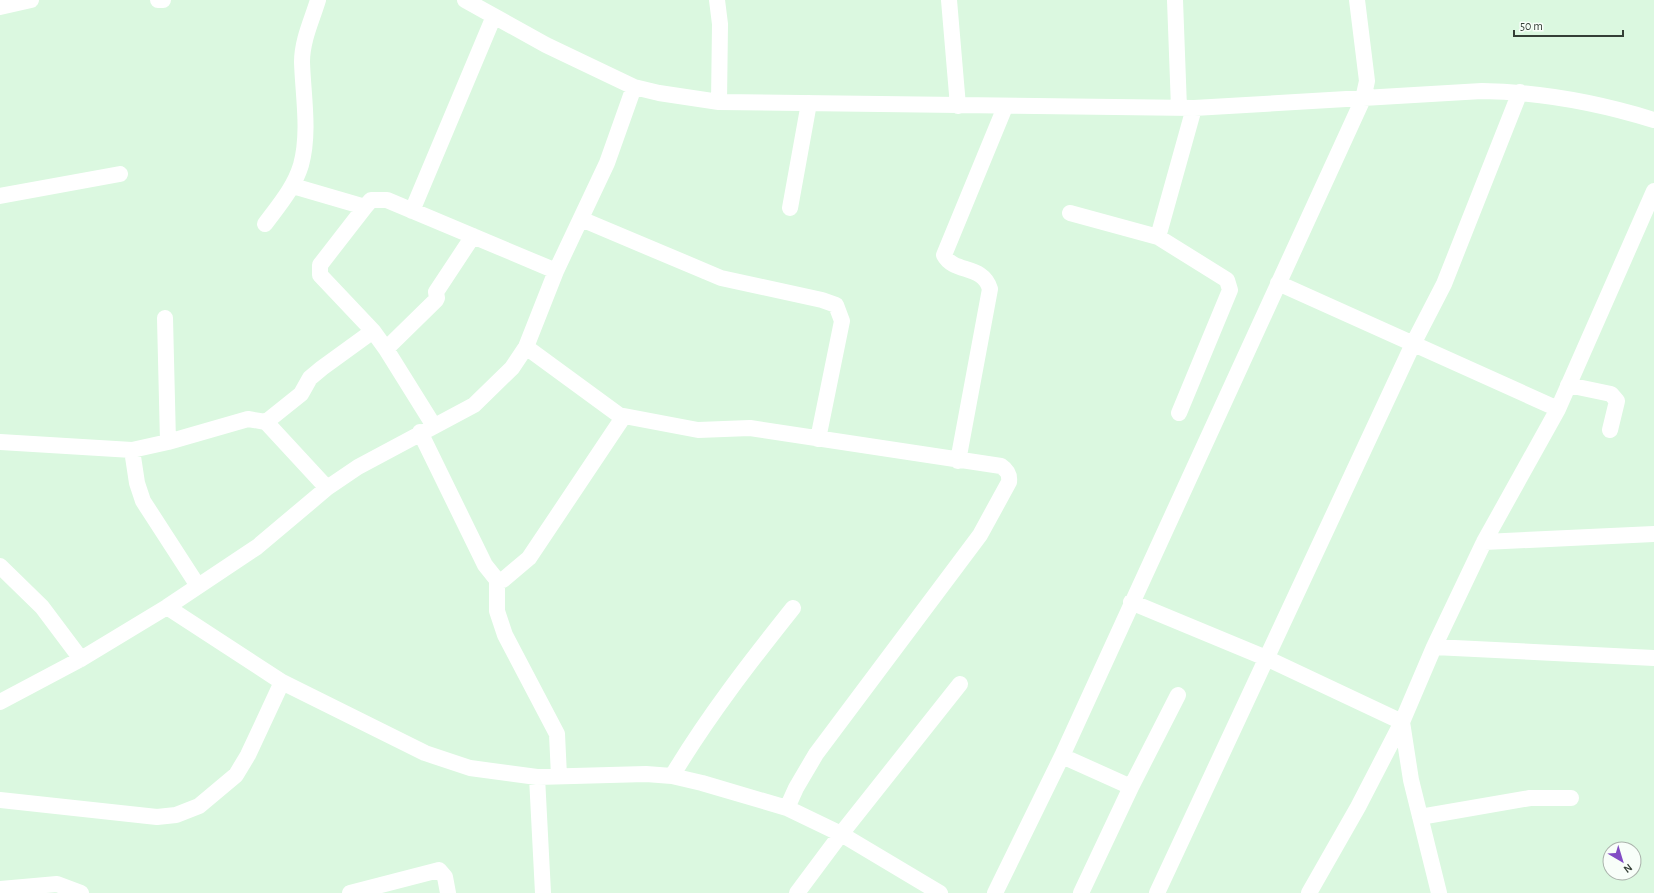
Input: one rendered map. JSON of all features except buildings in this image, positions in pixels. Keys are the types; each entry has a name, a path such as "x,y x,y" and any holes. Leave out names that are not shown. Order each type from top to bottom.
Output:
{"street":[{"path":"0,7 31,0"},
{"path":"158,0 163,0"},
{"path":"265,224 293,186 301,164 305,132 302,60 305,40 318,0"},
{"path":"465,0 546,45 634,87 659,93 719,102 1005,107 1186,108 1482,91 1520,92 1627,112 1654,120"},
{"path":"717,0 720,24 719,102"},
{"path":"949,0 958,106"},
{"path":"1158,238 1186,108 1175,0"},
{"path":"995,893 1062,756 1131,602 1363,99 1367,81 1357,0"},
{"path":"412,211 494,16"},
{"path":"0,702 81,659 167,608 257,547 327,488 358,467 474,405 512,368 526,347 556,271 607,163 634,87"},
{"path":"1157,893 1413,344 1444,284 1520,92"},
{"path":"790,208 809,103"},
{"path":"958,460 990,289 988,281 982,275 949,262 944,255 1005,107"},
{"path":"0,196 120,174"},
{"path":"293,186 365,206"},
{"path":"1309,893 1358,808 1402,722 1434,647 1484,542 1558,409 1654,191"},
{"path":"556,271 387,200 378,198 371,200 365,206 320,265 319,271 320,275 373,331 386,348 427,429 485,565 497,580 497,611 505,635 557,734 559,776"},
{"path":"1070,213 1158,238 1227,280 1230,290 1179,413"},
{"path":"581,219 721,278 822,300 836,305 842,321 818,439"},
{"path":"386,348 436,300 436,292 473,236"},
{"path":"1278,283 1558,409"},
{"path":"165,318 168,442"},
{"path":"266,422 300,394 310,378 373,331"},
{"path":"526,347 623,418"},
{"path":"1568,385 1611,394 1615,397 1617,401 1610,430"},
{"path":"497,580 503,580 509,576 529,558 623,418 627,416 698,430 750,428 1001,466 1007,470 1010,476 1009,482 980,535 816,754 787,808"},
{"path":"0,442 132,450 168,442 248,418 266,422 327,488"},
{"path":"132,450 137,484 143,501 198,586"},
{"path":"1484,542 1654,534"},
{"path":"0,566 42,607 81,659"},
{"path":"1131,602 1266,658 1402,722"},
{"path":"167,608 282,682 425,752 470,768 538,777 646,774 672,776 787,808 841,834 940,893"},
{"path":"672,776 730,688 793,608"},
{"path":"1434,647 1654,658"},
{"path":"0,800 157,817 176,815 199,806 236,775 248,755 282,682"},
{"path":"798,893 841,834 960,684"},
{"path":"1081,893 1131,787 1178,695"},
{"path":"1402,722 1411,780 1439,893"},
{"path":"1062,756 1131,787"},
{"path":"538,777 543,893"},
{"path":"1420,817 1530,798 1571,798"},
{"path":"350,893 439,870 445,876 448,893"},
{"path":"0,889 57,884 81,893"}]}
